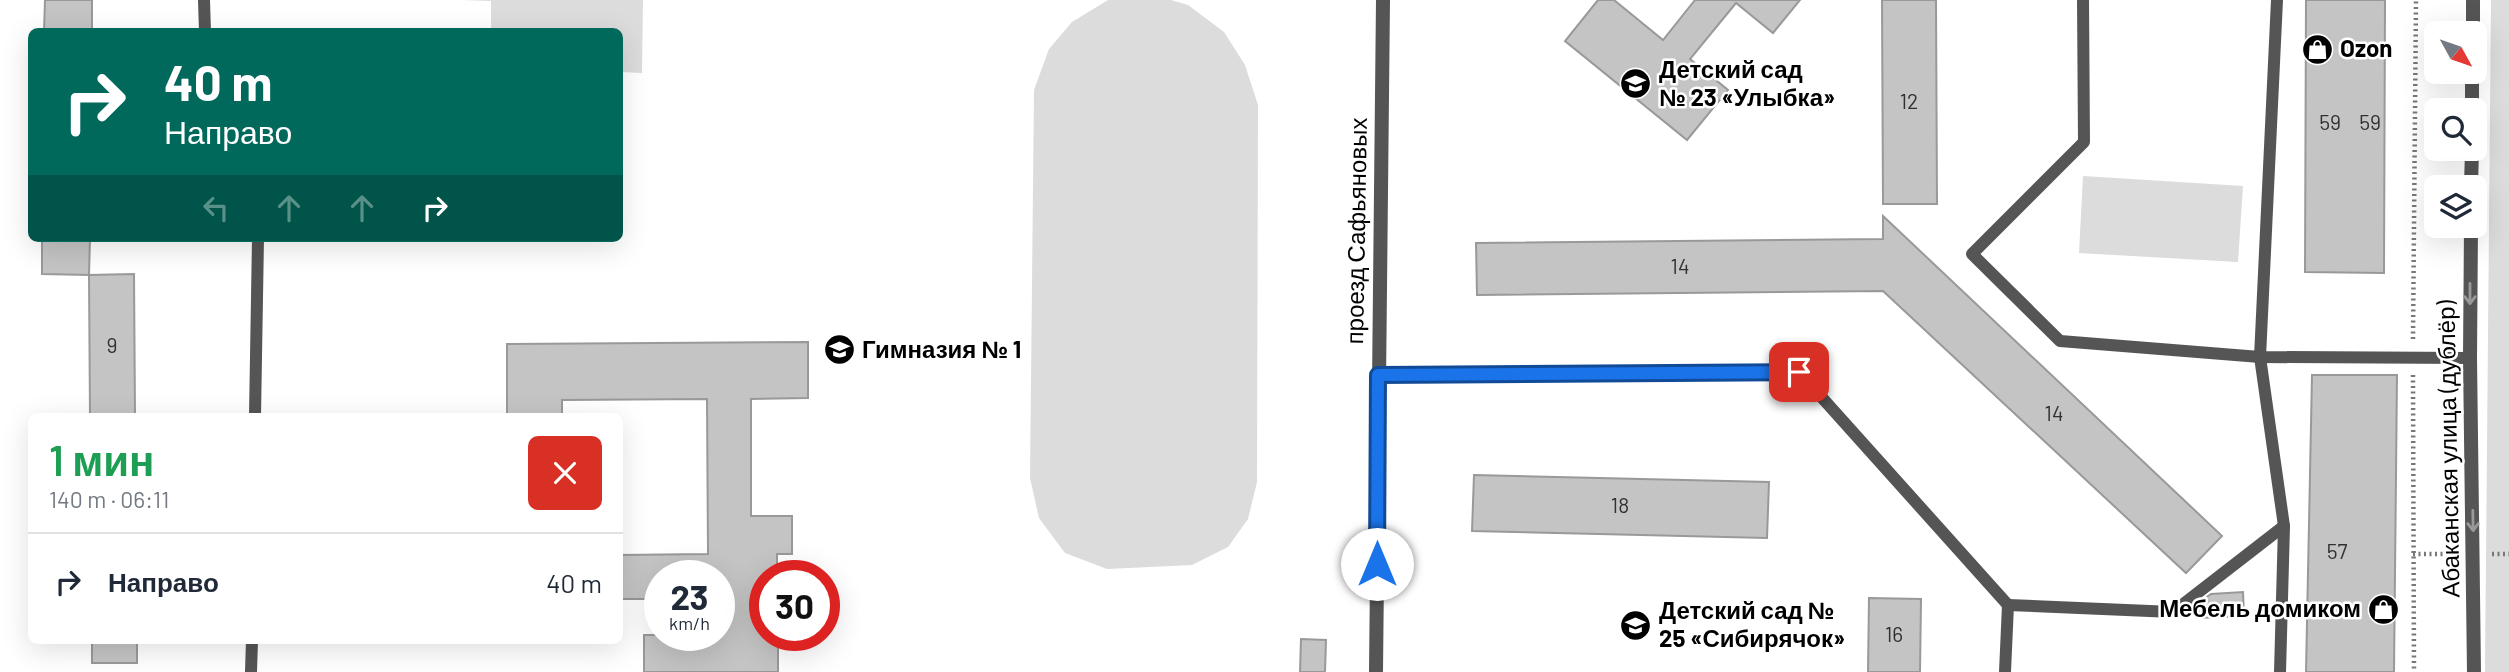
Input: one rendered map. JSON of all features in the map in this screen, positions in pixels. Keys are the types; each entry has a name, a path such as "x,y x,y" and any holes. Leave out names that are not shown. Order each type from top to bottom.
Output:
{"street":[{"name":"проезд Сафьяновых","path":"1376,672 1383,0"},
{"path":"2473,0 2473,21"},
{"name":"Абаканская улица (дублёр)","path":"2471,238 2474,672"}],"lane":[{"path":"204,0 205,28"},
{"path":"2083,0 2084,142 1972,254 2060,341 2260,358 2470,358"},
{"path":"2277,0 2260,358 2284,526 2280,672"},
{"path":"255,413 258,242"},
{"path":"1378,375 1799,372 2008,605 2006,672"},
{"path":"2008,605 2173,611 2284,526"},
{"path":"251,672 252,644"}],"shaded area":[{"path":"462,0 643,0 642,73 623,72 623,28 491,28 491,1"},
{"path":"1108,0 1171,0 1188,5 1224,32 1245,65 1258,105 1257,482 1248,519 1228,547 1192,565 1107,569 1065,553 1039,518 1030,478 1034,90 1049,49 1072,22"},
{"path":"2491,0 2509,0 2509,672 2485,672"},
{"path":"2083,176 2243,186 2238,262 2079,253"}],"building":[{"path":"45,0 92,0 92,28 44,28"},
{"path":"1598,0 1614,0 1663,40 1695,0 1800,0 1773,33 1736,3 1690,59 1728,90 1687,140 1565,41"},
{"path":"1882,0 1936,0 1937,204 1883,204"},
{"path":"2306,0 2385,0 2384,273 2305,272"},
{"path":"1883,216 2222,536 2186,573 1883,291 1477,295 1476,243 1883,239"},
{"path":"42,242 90,242 89,275 42,274"},
{"path":"134,274 135,413 90,413 89,275"},
{"path":"808,342 808,398 751,399 751,516 792,516 792,554 777,554 777,560 749,560 749,651 778,651 778,672 644,672 644,651 735,651 735,560 644,560 644,599 623,599 623,555 708,554 707,399 562,400 562,413 507,413 507,344"},
{"path":"2312,375 2397,375 2394,672 2306,672"},
{"path":"1474,475 1769,482 1767,538 1472,531"},
{"path":"2243,592 2244,616 2198,618 2197,604 2211,594"},
{"path":"1869,598 1921,599 1920,672 1868,672"},
{"path":"1301,639 1326,640 1325,672 1300,672"},
{"path":"92,644 137,644 137,663 92,663"}],"place":[{"name":"Ozon","path":"2317,49"},
{"name":"Детский сад № 23 «Улыбка»","path":"1636,84"},
{"name":"Гимназия № 1","path":"839,350"},
{"name":"Мебель домиком","path":"2384,609"},
{"name":"Детский сад № 25 «Сибирячок»","path":"1636,625"}],"route":[{"path":"1377,564 1378,375 1799,372"}]}
